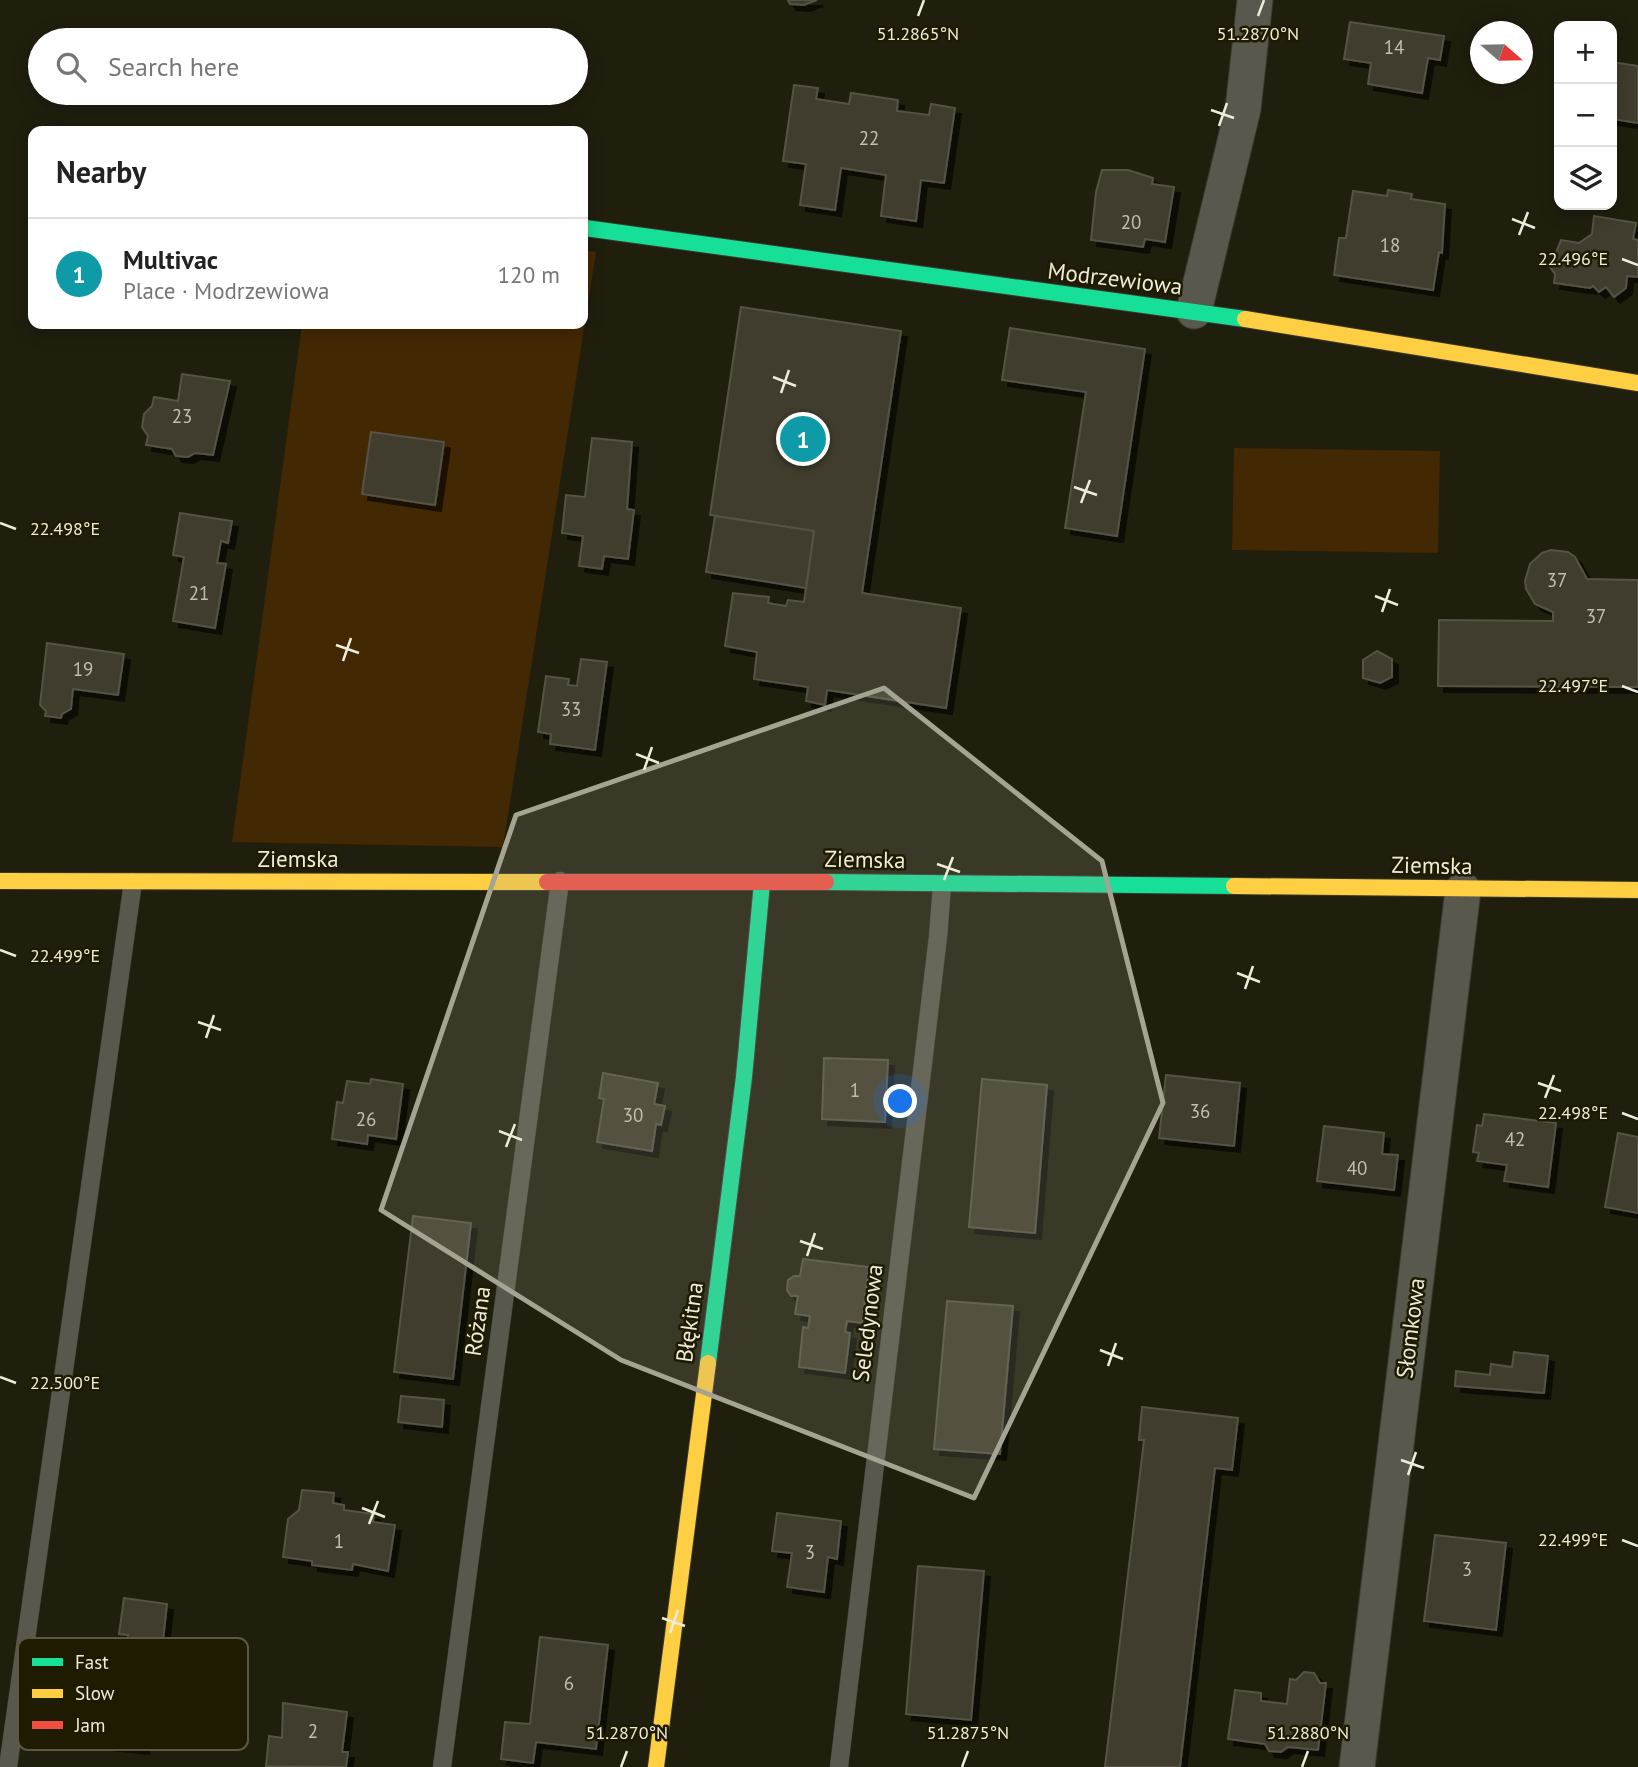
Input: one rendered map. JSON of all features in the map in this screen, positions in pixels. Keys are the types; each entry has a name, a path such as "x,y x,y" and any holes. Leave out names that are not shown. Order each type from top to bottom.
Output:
{"street":[{"path":"1194,311 1243,109 1255,0"},
{"name":"Modrzewiowa","path":"588,229 1135,306 1194,311 1638,383"},
{"name":"Ziemska","path":"0,881 560,881 1638,890"},
{"name":"Błękitna","path":"656,1767 744,1077 762,883"},
{"name":"Słomkowa","path":"1357,1767 1463,890"}],"lane":[{"name":"Różana","path":"442,1767 560,881"},
{"path":"26,1638 133,882"},
{"name":"Seledynowa","path":"839,1767 942,885"},
{"path":"8,1767 18,1696"}],"highlighted area":[{"path":"884,688 1102,861 1163,1103 974,1498 621,1360 381,1210 516,815"}],"shaded area":[{"path":"588,251 596,252 588,303"},
{"path":"301,329 584,329 503,847 232,842"},
{"path":"1234,448 1440,451 1438,553 1232,550"}],"building":[{"path":"788,0 817,0 804,5 790,4"},
{"path":"1350,22 1444,36 1440,60 1428,58 1422,93 1368,84 1371,63 1344,59"},
{"path":"1617,63 1638,66 1638,123 1617,120"},
{"path":"794,85 818,88 816,99 849,104 851,93 898,100 897,111 929,115 931,104 955,108 944,183 921,180 916,221 881,216 886,175 841,168 835,210 800,205 806,164 783,161"},
{"path":"1102,170 1128,170 1153,178 1152,184 1174,187 1165,242 1145,239 1143,247 1091,240 1096,192"},
{"path":"1388,190 1412,194 1411,199 1445,204 1442,253 1439,252 1433,290 1334,275 1339,238 1346,238 1353,191 1387,196"},
{"path":"1594,216 1636,223 1633,239 1638,240 1638,277 1627,276 1626,288 1614,297 1606,287 1599,292 1593,286 1590,288 1554,283 1555,274 1550,267 1561,240 1579,243 1592,234"},
{"path":"741,307 901,331 862,593 961,608 946,708 827,690 825,705 806,701 808,687 754,679 757,652 725,646 733,593 769,597 768,603 786,606 788,600 804,602 814,531 710,515"},
{"path":"1010,328 1145,349 1117,536 1065,528 1086,392 1002,380"},
{"path":"182,374 230,381 213,455 195,453 188,457 176,456 172,449 146,445 148,436 142,427 144,414 152,406 154,397 178,401"},
{"path":"371,432 444,442 435,505 362,494"},
{"path":"592,438 632,442 627,509 634,510 628,559 604,556 602,569 579,566 583,536 562,533 566,495 585,497"},
{"path":"180,513 232,521 228,543 221,541 217,563 226,564 215,628 173,621 184,557 173,555"},
{"path":"715,516 814,531 806,588 706,572"},
{"path":"1551,550 1568,552 1575,557 1587,579 1638,580 1638,687 1438,686 1439,620 1553,621 1553,612 1535,604 1526,589 1525,581 1530,564 1542,553"},
{"path":"47,643 124,654 118,695 73,689 71,709 62,714 61,718 45,716 46,711 40,705"},
{"path":"1377,651 1392,659 1392,677 1380,683 1363,678 1363,660"},
{"path":"581,659 607,662 595,750 550,744 551,734 538,732 546,676 569,679 568,685 577,686"},
{"path":"824,1058 888,1060 885,1122 822,1119"},
{"path":"603,1073 658,1083 654,1104 665,1106 661,1125 656,1124 652,1151 597,1142 604,1099 599,1098"},
{"path":"1166,1075 1240,1083 1234,1146 1159,1138"},
{"path":"371,1079 403,1084 396,1139 368,1135 367,1144 332,1139 337,1102 343,1103 347,1081 370,1084"},
{"path":"982,1079 1047,1085 1035,1233 969,1227"},
{"path":"1484,1114 1556,1123 1548,1187 1504,1181 1507,1165 1477,1161 1479,1153 1473,1152 1477,1125 1482,1126"},
{"path":"1324,1126 1384,1133 1382,1154 1398,1155 1394,1190 1317,1181"},
{"path":"1618,1133 1638,1137 1638,1213 1605,1207"},
{"path":"413,1216 471,1223 453,1379 394,1372"},
{"path":"803,1259 869,1267 862,1323 847,1321 845,1332 850,1333 845,1373 799,1367 803,1327 808,1328 810,1316 795,1314 798,1296 791,1296 787,1290 788,1280 800,1276"},
{"path":"947,1301 1013,1306 1000,1454 934,1449"},
{"path":"1514,1352 1548,1356 1544,1393 1455,1386 1456,1371 1490,1375 1491,1364 1512,1367"},
{"path":"401,1396 444,1400 442,1427 398,1422"},
{"path":"1142,1407 1238,1418 1232,1470 1215,1468 1180,1767 1105,1767 1144,1440 1139,1440"},
{"path":"302,1490 334,1493 333,1503 344,1505 344,1510 374,1514 373,1522 395,1525 388,1571 353,1564 352,1570 312,1565 312,1561 283,1557 288,1519 299,1510"},
{"path":"777,1513 841,1521 837,1559 828,1557 824,1592 787,1587 792,1553 772,1551"},
{"path":"1435,1535 1506,1543 1496,1630 1424,1621"},
{"path":"918,1566 984,1571 971,1720 906,1714"},
{"path":"124,1598 167,1604 163,1638 128,1638 128,1635 119,1634"},
{"path":"540,1637 608,1645 596,1749 536,1742 533,1763 501,1759 505,1722 530,1724"},
{"path":"1304,1672 1314,1673 1320,1683 1326,1683 1318,1750 1288,1747 1281,1752 1269,1751 1265,1744 1228,1739 1235,1690 1261,1693 1261,1701 1287,1704 1290,1679 1296,1680"},
{"path":"283,1703 347,1712 342,1752 348,1752 346,1767 266,1766 269,1736 282,1738"}],"traffic: fast":[{"path":"588,228 1245,319"},
{"path":"826,882 1234,886"},
{"path":"708,1363 744,1077 762,883"}],"traffic: slow":[{"path":"1245,319 1638,383"},
{"path":"0,881 547,882"},
{"path":"1234,886 1638,890"},
{"path":"656,1767 708,1363"}],"traffic: jam":[{"path":"547,882 826,882"}],"place":[{"name":"Multivac","path":"803,439"}]}
